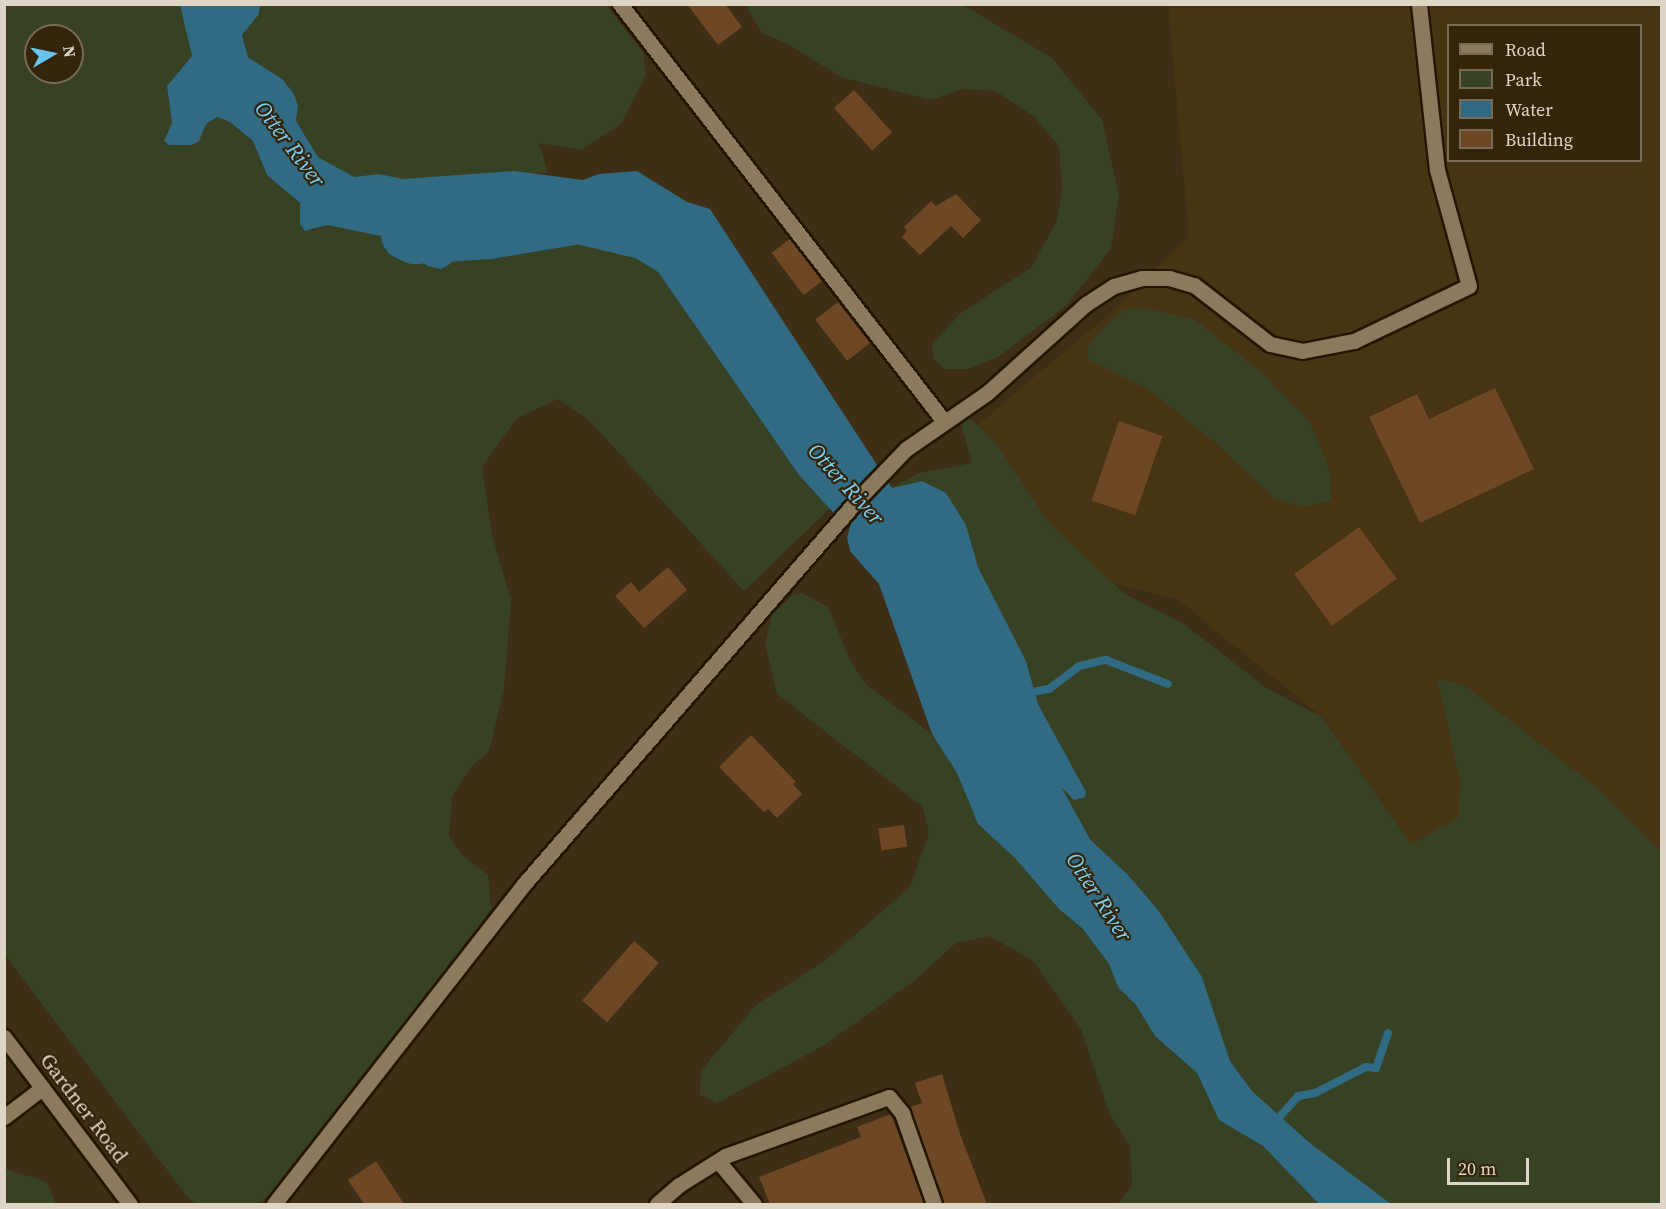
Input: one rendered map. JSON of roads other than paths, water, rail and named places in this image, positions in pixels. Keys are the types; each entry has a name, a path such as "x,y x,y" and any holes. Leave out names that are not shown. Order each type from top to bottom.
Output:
{"main road":[{"path":"620,4 943,420"},
{"path":"274,1204 524,884 859,498 906,449 943,420 987,393 1086,304 1114,286 1142,278 1169,278 1194,285 1270,344 1302,351 1354,341 1470,286 1437,170 1419,4"},
{"name":"Gardner Road","path":"4,1037 130,1204"},
{"path":"4,1117 42,1088"},
{"path":"657,1204 679,1185 717,1161 889,1097 902,1113 934,1204"},
{"path":"717,1161 754,1204"}],"water":[{"path":"180,5 260,5 259,14 242,35 248,57 282,79 294,94 298,106 296,121 318,157 354,177 379,174 403,179 514,171 583,180 599,174 637,171 687,202 710,209 892,488 922,481 946,493 966,525 978,567 1026,661 1038,704 1086,792 1085,797 1074,800 1040,765 1023,732 986,687 973,698 980,718 1004,759 1127,874 1158,910 1202,977 1230,1061 1252,1091 1310,1143 1391,1204 1319,1204 1263,1146 1219,1120 1197,1073 1155,1036 1136,1005 1118,987 1109,964 1083,929 1059,909 1015,858 978,824 957,773 932,734 879,584 850,551 847,538 851,523 842,522 799,475 647,256 635,223 625,218 628,234 610,224 569,217 497,220 464,242 450,264 441,269 427,266 410,245 395,239 327,225 305,231 300,224 300,203 267,175 253,141 230,122 217,117 206,124 199,141 192,145 169,145 164,141 172,123 167,86 192,56"}],"waterway":[{"name":"Otter River","path":"406,235 415,239 489,234 579,219 646,235 699,268"},
{"name":"Otter River","path":"948,632 1068,851"},
{"path":"1026,693 1049,689 1079,666 1106,660 1168,684"},
{"path":"1274,1123 1298,1096 1315,1093 1366,1067 1376,1068 1388,1033"}]}
